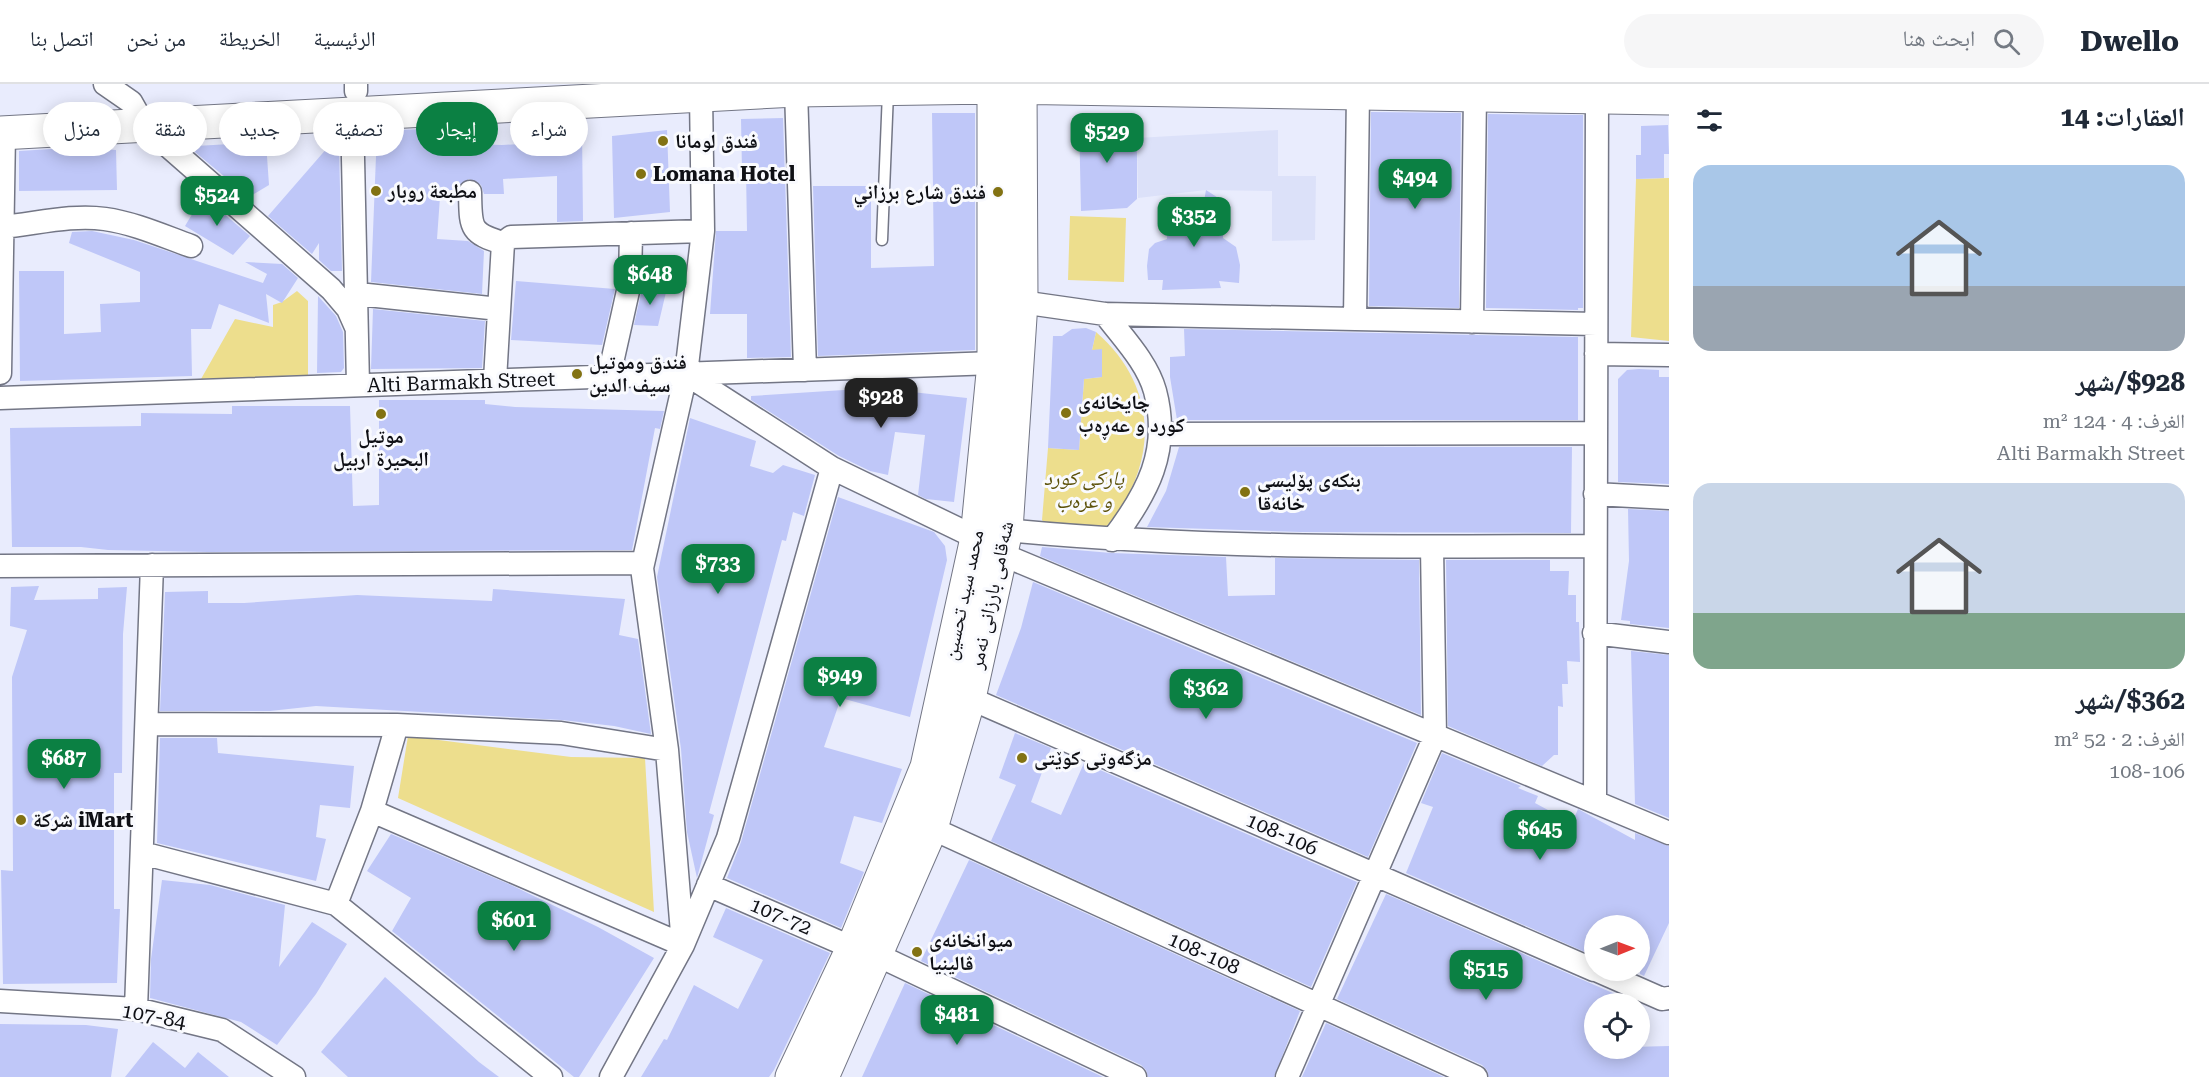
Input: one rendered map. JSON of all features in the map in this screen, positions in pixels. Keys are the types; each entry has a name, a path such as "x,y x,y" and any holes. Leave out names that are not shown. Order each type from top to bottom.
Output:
{"main road":[{"path":"355,96 482,84"},
{"path":"192,102 355,96 700,95 796,90 1007,86 1358,93 1393,89 1475,95 1669,98"},
{"name":"شەقامی بارزانی نەمر","path":"822,1077 865,951 931,828 969,698 995,541 1021,302 1007,86"},
{"name":"محمد سید تحسین","path":"792,1077 865,951 927,766 995,541 994,363 1007,86"},
{"path":"1,126 133,105"}],"street":[{"path":"105,84 134,102"},
{"path":"796,90 805,370"},
{"path":"1355,319 1358,93"},
{"path":"683,945 667,750 643,563 686,374 703,231 700,95"},
{"path":"1472,322 1475,95"},
{"path":"355,96 358,386"},
{"path":"1595,802 1597,97"},
{"path":"0,373 1,126"},
{"path":"192,156 331,289 348,309 356,327"},
{"path":"470,192 471,223 476,232 503,243"},
{"path":"2,227 79,219 104,219 127,224 190,246"},
{"path":"503,243 512,237 703,231"},
{"path":"609,376 630,282 631,233"},
{"path":"495,380 503,243"},
{"path":"358,294 499,309"},
{"path":"1021,302 1104,314 1596,324"},
{"path":"1104,314 1136,354 1155,390 1161,434 1153,473 1135,510 1112,540"},
{"path":"1596,354 1669,355"},
{"name":"Alti Barmakh Street","path":"0,398 994,363"},
{"path":"686,374 832,468 1435,736 1669,833"},
{"path":"1161,434 1595,433"},
{"path":"611,1077 683,945 728,838 832,468"},
{"path":"1595,494 1669,498"},
{"path":"995,541 1112,540 1432,547 1595,546"},
{"path":"1287,1077 1435,736 1432,547"},
{"path":"0,566 643,563"},
{"path":"136,1009 152,565"},
{"path":"1594,633 1669,642"},
{"name":"108-106","path":"969,698 1584,965"},
{"path":"147,724 397,724 561,733 667,750"},
{"path":"336,904 372,811 397,724"},
{"path":"372,811 683,945"},
{"name":"108-108","path":"931,828 1476,1077"},
{"path":"142,853 336,904 551,1077"},
{"name":"107-72","path":"708,885 865,951 1135,1077"},
{"name":"108-106","path":"1620,981 1662,999 1669,998"},
{"name":"107-84","path":"0,1001 136,1009 222,1030 279,1073"}],"lane":[{"path":"882,240 888,89"}],"shaded area":[{"path":"1278,130 1278,176 1316,176 1315,240 1272,241 1272,191 1206,190 1138,198 1137,138"}],"green space":[{"path":"1669,178 1669,341 1631,337 1636,179"},
{"path":"1070,216 1126,218 1124,282 1068,280"},
{"path":"297,291 308,301 308,375 201,379 235,319 273,327 273,305 282,302"},
{"name":"پاركی كورد و عرەب","path":"1096,332 1117,354 1132,377 1141,402 1145,428 1143,454 1135,479 1123,504 1105,528 1049,529 1042,520 1048,448 1079,450 1084,379 1102,377 1102,350 1092,350"},
{"path":"408,736 571,757 645,758 654,912 398,798"}],"building":[{"path":"1371,112 1461,113 1459,308 1369,306"},
{"path":"932,113 975,113 975,350 818,356 813,186 871,186 871,268 934,266"},
{"path":"1488,114 1583,115 1583,308 1578,308 1578,310 1486,308"},
{"path":"783,118 791,357 747,358 747,314 710,314 716,231 747,231 746,170 742,171 741,119"},
{"path":"1117,118 1129,125 1137,138 1137,199 1127,208 1081,211 1079,119"},
{"path":"1668,125 1669,154 1664,154 1664,178 1636,179 1636,155 1641,155 1641,126"},
{"path":"416,129 416,156 498,156 498,145 510,145 510,156 582,156 583,221 557,222 557,176 503,179 504,194 484,194 481,185 469,179 459,185 457,197 440,197 437,239 468,241 484,251 482,294 371,282 376,156 404,156 404,130"},
{"name":"Lomana Hotel","path":"667,130 670,212 614,218 612,136"},
{"path":"207,145 219,145 219,156 267,156 269,185 249,197 200,156 207,156"},
{"path":"43,150 43,156 116,156 117,190 19,191 19,151"},
{"path":"320,156 339,156 342,271 331,271 319,260 319,243 312,254 268,216"},
{"path":"1206,190 1223,201 1223,238 1236,247 1240,265 1239,283 1219,281 1221,288 1162,290 1163,280 1148,280 1147,266 1149,249 1155,243 1167,239 1166,200 1204,201"},
{"path":"203,196 250,236 233,255 185,226"},
{"path":"92,231 134,240 263,283 267,274 245,262 282,264 298,278 282,303 266,294 269,323 219,304 211,329 191,329 192,376 20,381 19,271 64,271 64,334 101,332 100,304 140,302 140,272 69,243 72,232"},
{"path":"516,281 615,289 602,345 511,340"},
{"path":"643,284 667,288 658,326 634,325"},
{"path":"318,296 336,316 343,332 344,368 341,372 317,373"},
{"path":"373,309 485,321 482,368 371,369"},
{"name":"چایخانەی کورد و عەڕەب","path":"1086,328 1096,332 1092,350 1102,349 1102,377 1084,379 1079,450 1048,448 1053,336 1062,336 1072,329"},
{"path":"1184,329 1578,337 1578,420 1177,420 1170,377 1170,357 1185,356"},
{"path":"1627,370 1659,370 1659,377 1669,377 1669,484 1618,482 1618,379"},
{"path":"875,388 967,398 954,502 926,499 918,495 925,435 895,432 888,475 870,471 839,456 751,400 751,396"},
{"path":"379,400 485,400 485,404 515,407 664,411 660,429 655,428 632,550 208,552 12,547 10,428 141,426 141,413 232,414 232,406 350,406 353,506 379,505"},
{"path":"690,418 756,441 750,466 773,473 783,465 815,475 804,516 793,512 786,541 782,540 709,813 714,815 697,878 687,832 681,749 657,577"},
{"path":"1179,447 1572,447 1571,533 1301,532 1147,527 1166,491"},
{"path":"838,497 934,532 945,546 947,560 910,717 841,698 824,747 902,769 882,823 854,816 840,863 864,872 841,928 727,878 741,842"},
{"path":"1628,509 1669,511 1669,628 1630,624 1630,621 1621,620 1629,561"},
{"path":"1042,547 1111,553 1226,557 1228,596 1275,595 1275,558 1419,560 1421,715 1040,556"},
{"path":"1446,560 1550,560 1550,571 1569,571 1568,595 1576,595 1580,662 1567,661 1568,684 1562,684 1563,707 1558,706 1558,755 1554,755 1542,766 1448,726"},
{"path":"1033,582 1417,743 1368,857 996,695 1021,628"},
{"path":"39,586 34,600 98,599 98,588 127,587 123,634 122,773 114,773 114,909 120,909 117,983 3,984 1,870 13,871 12,677 27,630 10,626 11,587"},
{"path":"493,589 625,599 619,635 638,639 651,734 614,726 562,720 316,706 270,711 160,711 165,592 208,591 208,603 244,603 357,595 492,601"},
{"path":"1631,651 1669,655 1669,818 1635,804"},
{"path":"1015,733 1051,748 1031,802 1061,815 1084,763 1357,882 1311,987 991,841 1016,785 999,778"},
{"path":"160,738 217,738 218,753 354,766 350,808 320,805 316,837 326,839 316,881 157,843"},
{"path":"1442,753 1521,786 1518,788 1538,796 1535,803 1572,823 1578,809 1635,840 1635,833 1669,846 1669,923 1650,963 1650,915 1584,915 1584,952 1406,873 1433,807 1421,803"},
{"path":"391,834 511,885 598,927 654,958 579,1077 574,1077 392,931 411,898 367,871"},
{"path":"969,860 1300,1011 1274,1077 1148,1077 1141,1065 921,961"},
{"path":"162,880 210,885 285,905 279,967 312,922 347,944 316,994 277,1045 241,1022 150,998 151,959"},
{"path":"1386,894 1613,993 1584,993 1584,1059 1650,1059 1650,1047 1669,1046 1669,1077 1489,1077 1482,1065 1337,999"},
{"path":"726,908 830,953 774,1070 769,1077 641,1077 664,1039 667,1040 694,985 738,1009 763,960 713,937"},
{"path":"385,977 479,1062 499,1077 348,1077 321,1052"},
{"path":"905,983 1103,1077 862,1077"},
{"path":"1326,1023 1444,1077 1302,1077"},
{"path":"0,1024 86,1025 118,1029 111,1077 0,1077"},
{"path":"153,1042 185,1068 198,1052 229,1077 125,1077"}],"place":[{"name":"فندق لومانا","path":"663,141"},
{"name":"Lomana Hotel","path":"641,174"},
{"name":"مطبعة روبار","path":"376,191"},
{"name":"فندق شارع برزاني","path":"998,192"},
{"name":"فندق وموتيل سيف الدين","path":"577,374"},
{"name":"چایخانەی کورد و عەڕەب","path":"1066,413"},
{"name":"موتيل البحيرة اربيل","path":"381,414"},
{"name":"بنکەی پۆلیسی خانەقا","path":"1245,492"},
{"name":"مزگەوتی کوێتی","path":"1022,758"},
{"name":"شركة iMart","path":"21,820"},
{"name":"میوانخانەی ڤالینیا","path":"917,952"}]}
